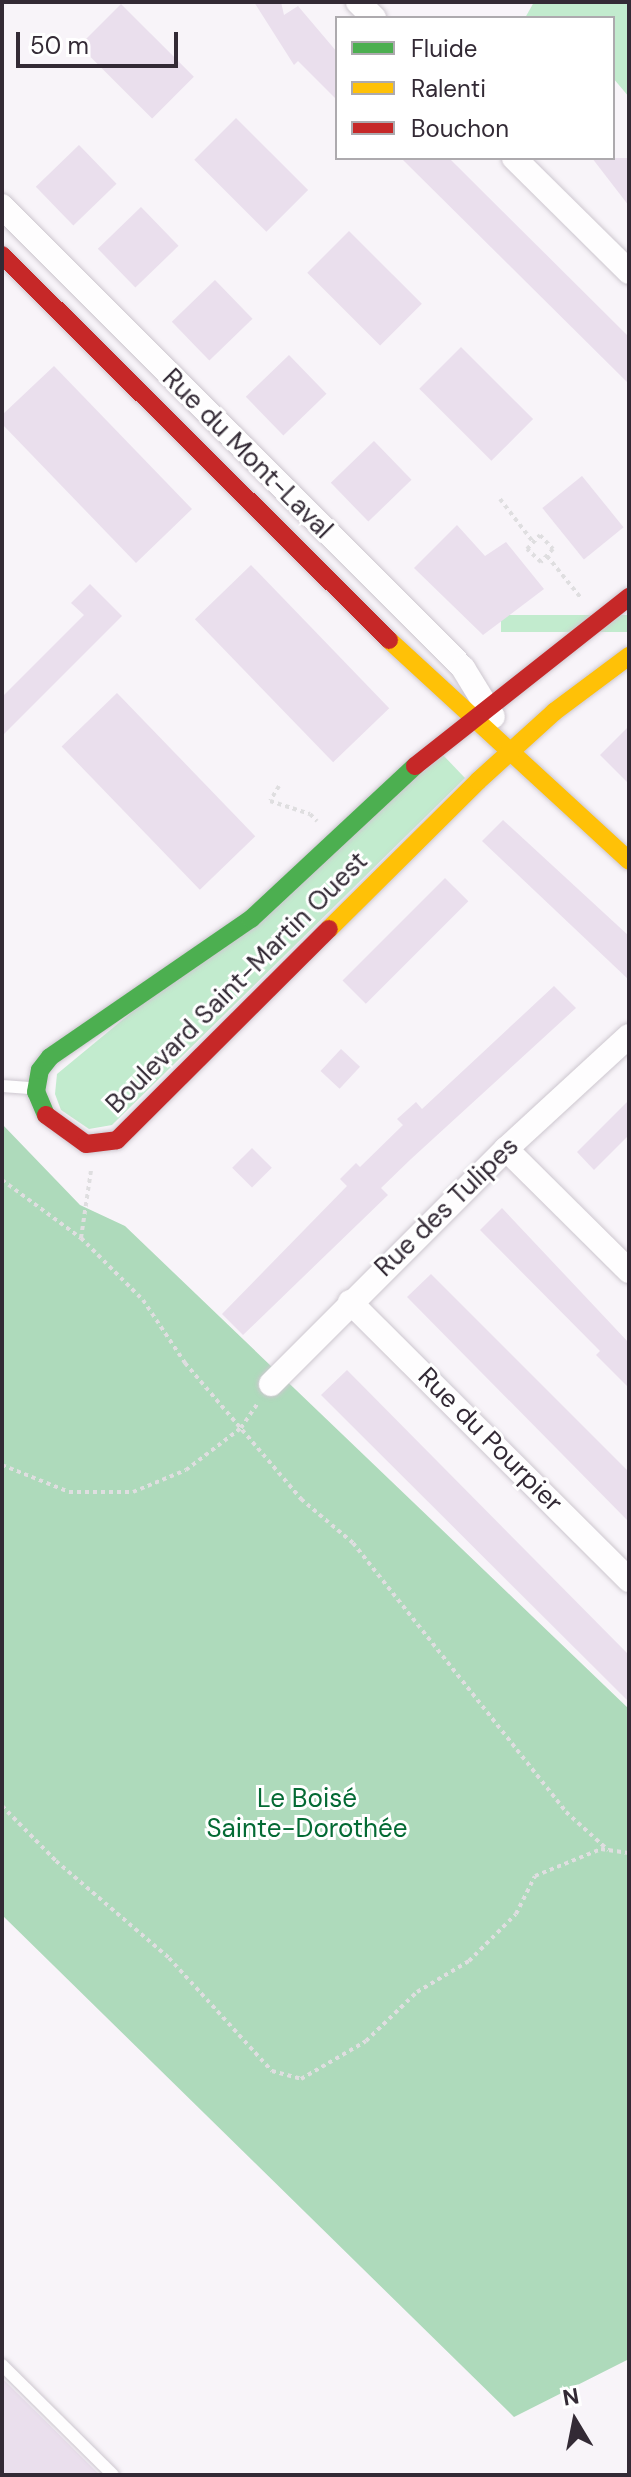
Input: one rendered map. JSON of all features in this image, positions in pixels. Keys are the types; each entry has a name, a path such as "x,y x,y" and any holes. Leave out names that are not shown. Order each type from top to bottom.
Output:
{"street":[{"path":"516,160 629,272"},
{"name":"Rue du Mont-Laval","path":"2,206 463,668 479,712"},
{"name":"Rue du Mont-Laval","path":"2,255 440,691 479,712"},
{"name":"Boulevard Saint-Martin Ouest","path":"629,597 479,712 251,919 50,1057 36,1088 40,1108 54,1127 94,1145 112,1142 134,1124 328,926 513,750 629,656"},
{"path":"479,712 513,750 629,861"},
{"name":"Rue des Tulipes","path":"271,1384 506,1149 629,1036"},
{"path":"506,1149 629,1271"},
{"name":"Rue du Pourpier","path":"350,1302 629,1580"}],"lane":[{"path":"2,1086 36,1088"},
{"path":"2,2365 113,2475"}],"path":[{"path":"500,499 533,542"},
{"path":"540,535 553,549 547,556 541,562 527,549 540,535"},
{"path":"547,556 583,600"},
{"path":"279,786 270,801 310,814"},
{"path":"81,1238 94,1145"},
{"path":"2,1180 81,1238 143,1300 185,1363 301,1499 353,1543 557,1801 608,1850"},
{"path":"2,1465 69,1492 133,1492 186,1470 241,1428 271,1384"},
{"path":"2,1806 56,1861 169,1958 272,2071 301,2079 366,2041 417,1992 469,1961 516,1914 535,1876 608,1850 629,1853"}],"green space":[{"path":"534,2 629,2 629,97 615,80 615,16 526,16"},
{"path":"501,615 629,615 629,632 501,632"},
{"path":"443,755 465,778 112,1125 89,1129 61,1110 55,1094 57,1074"},
{"name":"Le Boisé Sainte-Dorothée","path":"2,1124 80,1205 125,1226 629,1709 629,2359 514,2417 2,1915"}],"building":[{"path":"254,2 281,2 284,15 298,6 335,50 335,98 298,61 294,65"},
{"path":"121,4 194,77 152,119 79,46"},
{"path":"236,118 308,190 266,232 194,160"},
{"path":"79,145 117,184 73,226 36,187"},
{"path":"629,158 629,206 594,160"},
{"path":"403,160 451,160 629,337 629,384"},
{"path":"141,207 179,246 135,288 98,249"},
{"path":"349,231 422,304 380,346 307,273"},
{"path":"215,280 253,319 209,361 172,322"},
{"path":"461,347 533,419 491,461 419,389"},
{"path":"289,355 327,394 283,436 246,397"},
{"path":"54,366 192,509 136,563 2,424 2,415"},
{"path":"374,441 412,480 368,522 331,483"},
{"path":"582,476 624,527 584,559 542,508"},
{"path":"457,525 485,556 506,542 544,589 483,635 414,568"},
{"path":"251,565 389,708 333,762 195,619"},
{"path":"90,584 122,616 2,736 2,697 84,615 71,603"},
{"path":"117,693 255,836 200,890 62,746"},
{"path":"629,726 629,784 600,755"},
{"path":"503,820 629,936 629,980 482,841"},
{"path":"445,878 468,901 366,1004 342,981"},
{"path":"554,986 576,1008 381,1188 388,1195 243,1335 222,1314 347,1186 340,1179 356,1163 360,1167 403,1125 397,1119 416,1102 422,1109"},
{"path":"341,1049 360,1067 340,1089 321,1071"},
{"path":"629,1100 629,1135 594,1170 577,1152"},
{"path":"252,1148 272,1168 252,1188 232,1168"},
{"path":"502,1208 629,1343 629,1388 596,1355 600,1351 480,1230"},
{"path":"431,1274 629,1472 629,1522 407,1297"},
{"path":"347,1370 629,1655 629,1702 321,1395"},
{"path":"2,2378 100,2475 2,2475"}],"traffic: fast":[{"path":"46,1115 36,1092 40,1070 50,1057 251,919 415,766"}],"traffic: slow":[{"path":"389,640 629,861"},
{"path":"329,929 478,781 554,712 629,656"}],"traffic: jam":[{"path":"2,255 389,640"},
{"path":"415,766 629,597"},
{"path":"46,1115 86,1144 117,1140 329,929"}]}
